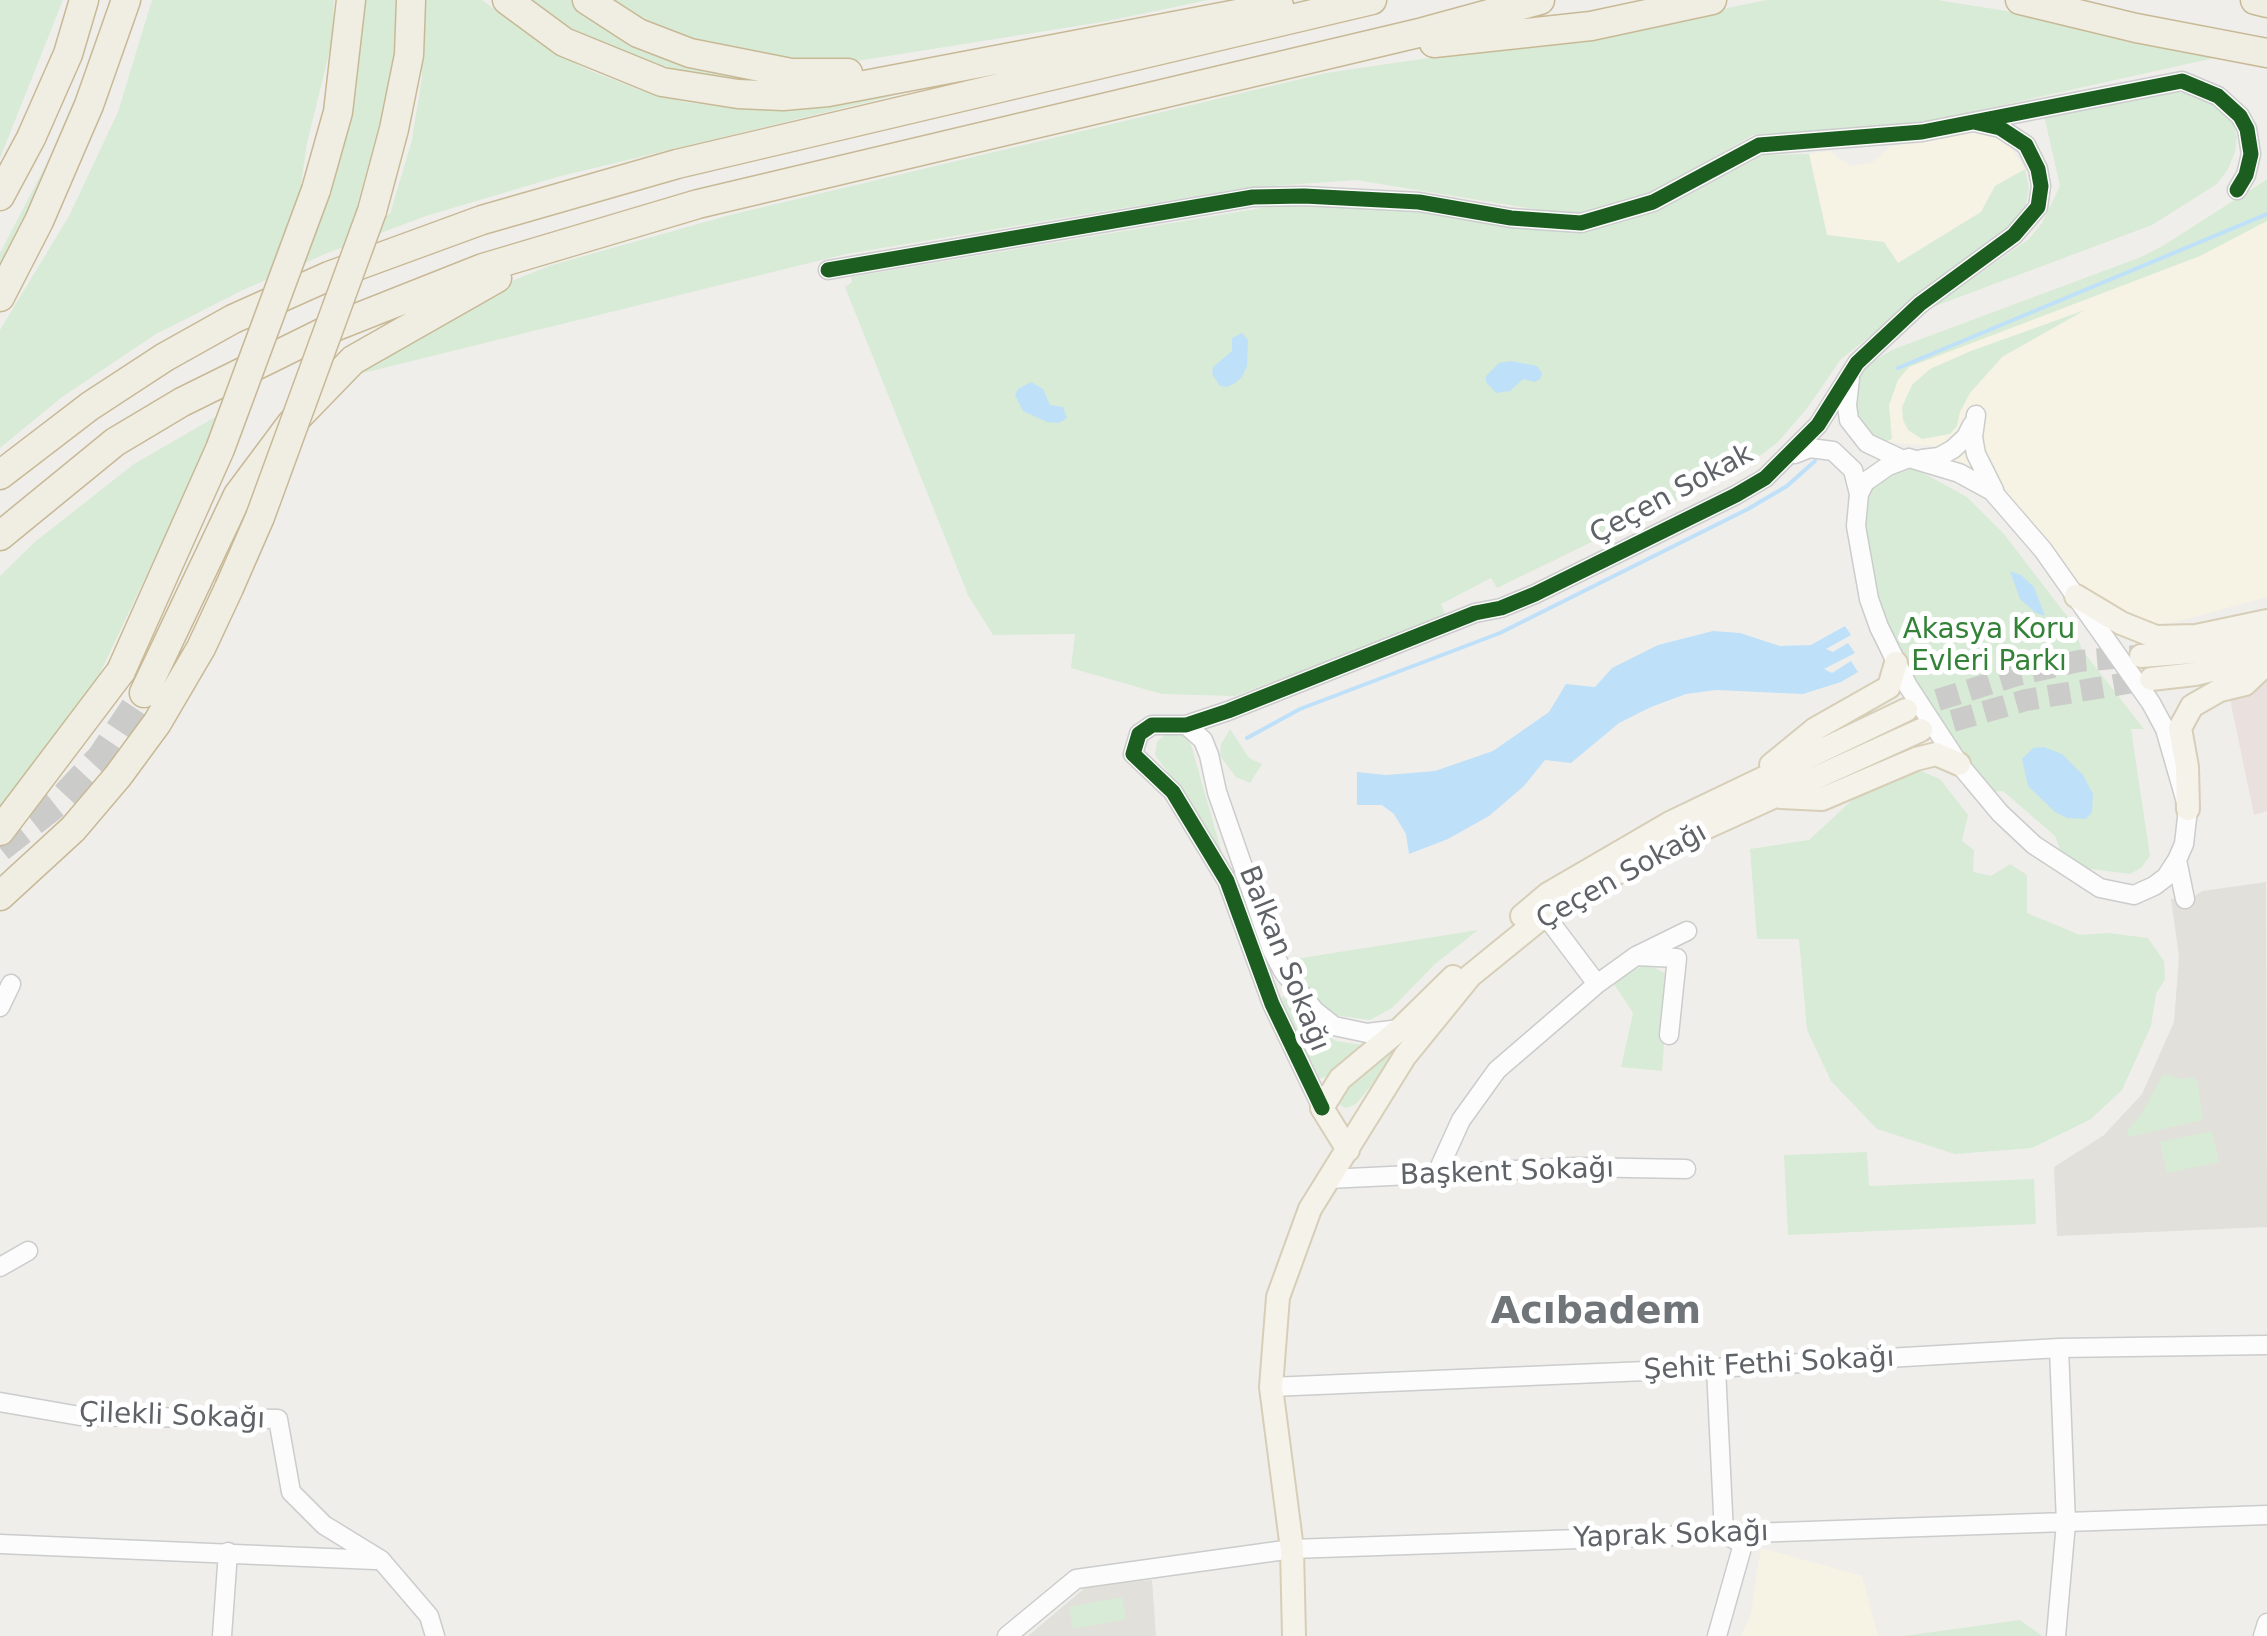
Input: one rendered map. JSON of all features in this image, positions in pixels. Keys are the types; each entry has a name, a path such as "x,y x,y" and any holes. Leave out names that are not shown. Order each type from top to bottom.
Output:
{"highway":[{"path":"0,196 68,54 84,0"},
{"path":"0,297 90,106 126,0"},
{"path":"0,831 121,670 220,449 316,190 338,112 351,0"},
{"path":"410,0 409,56 372,211 303,401 260,517 219,589 144,694 238,496 322,388 352,360 463,296 580,237"},
{"path":"507,0 564,42 662,82 738,94 783,96 828,92 1262,8 1335,0"},
{"path":"587,0 638,33 690,54 791,74 844,74 1013,56"},
{"path":"0,475 90,406 165,356 232,319 328,276 466,226 676,164 1372,0"},
{"path":"0,536 115,442 248,367 411,294 580,237 698,204 1323,56 1540,0"},
{"path":"1323,56 1591,26 1712,0"},
{"path":"2020,0 2136,28 2267,53"},
{"path":"2046,0 2267,37"},
{"path":"2255,0 2267,3"},
{"path":"0,896 72,829 158,722 201,648 219,589"}],"main road":[{"path":"2076,596 2121,623 2156,636 2196,636 2267,621"},
{"path":"2141,656 2192,652 2267,638"},
{"path":"2188,809 2187,767 2180,728 2192,706 2220,690 2245,684 2267,660"},
{"path":"2151,678 2267,660"},
{"path":"1743,788 1815,730 1889,687 1896,663"},
{"name":"Çeçen Sokağı","path":"1378,1096 1346,1118 1333,1117 1322,1108 1340,1079 1548,894 1670,823 1906,710"},
{"name":"Çeçen Sokağı","path":"1294,1636 1292,1549 1271,1387 1278,1297 1310,1209 1405,1056 1470,976 1545,915 1668,845 1921,730"},
{"path":"1778,797 1822,799 1916,758 1936,754 1959,764"},
{"path":"1322,1108 1348,1150"}],"street":[{"path":"828,270 1253,197 1419,202 1511,218 1581,223 1653,202 1758,145 1922,132 2182,81 2218,96 2240,116 2247,129 2250,154 2246,175 2237,190"},
{"path":"2020,140 2020,117 2027,112"},
{"path":"1974,122 2000,128 2020,140"},
{"name":"Çeçen Sokak","path":"1139,734 1152,725 1186,725 1456,620 1535,594 1736,496 1764,478 1818,424 1856,362 1920,304 2014,235 2031,217 2038,207 2038,169 2020,140"},
{"path":"1856,362 1847,405 1849,420 1860,434 1877,450 1979,483 2006,506"},
{"path":"1818,424 1834,451 1853,470 1859,494 1856,526 1862,572 1879,628 1929,722 1959,764 2000,813 2034,845 2100,888 2134,895 2166,877 2184,844 2188,809 2158,716 2076,596 1981,469 1973,436 1976,416 1966,437 1954,449 1939,457 1909,459 1876,473 1859,494"},
{"path":"1818,424 1860,434"},
{"path":"1790,456 1810,448 1834,451"},
{"name":"Balkan Sokağı","path":"1186,725 1204,740 1210,755 1217,792 1272,950 1283,970 1315,1010 1334,1026 1366,1033 1400,1029"},
{"name":"Balkan Sokağı","path":"1139,734 1133,754 1173,792 1227,881 1272,1004 1322,1108"},
{"path":"2178,860 2186,899"},
{"path":"1545,915 1597,984"},
{"path":"1436,1176 1461,1120 1498,1070 1597,984 1636,956 1688,930"},
{"path":"1636,956 1677,958 1669,1035"},
{"path":"0,1006 11,984"},
{"name":"Başkent Sokağı","path":"1328,1179 1576,1168 1686,1168"},
{"path":"0,1267 28,1251"},
{"name":"Şehit Fethi Sokağı","path":"1271,1387 2060,1348 2267,1345"},
{"path":"2056,1636 2066,1523 2060,1348"},
{"path":"1716,1368 1724,1534 1743,1544 1718,1636"},
{"name":"Çilekli Sokağı","path":"0,1402 80,1416 278,1419 291,1492 324,1525 380,1560"},
{"name":"Yaprak Sokağı","path":"1007,1636 1076,1579 1292,1549 2267,1515"},
{"path":"0,1544 380,1560 429,1616 435,1636"},
{"path":"222,1636 228,1552"},
{"path":"2262,1636 2267,1622"}],"shaded area":[{"path":"1979,129 2007,142 2025,169 1995,186 1981,212 1897,264 1827,235 1809,154 1830,151 1850,166 1872,163 1891,146"},
{"path":"2267,178 2267,597 2160,626 2147,626 2083,593 2000,487 1946,460 1935,446 1884,442 1894,349 2141,257"},
{"path":"2267,679 2267,811 2254,815 2230,699 2250,693"},
{"path":"2266,882 2267,1227 2057,1236 2054,1167 2104,1135 2142,1094 2174,1022 2179,956 2171,899"},
{"path":"1761,1548 1862,1576 1878,1636 1741,1636 1751,1614"},
{"path":"1152,1580 1156,1636 1028,1636 1087,1586"}],"green space":[{"path":"0,0 63,0 0,158"},
{"path":"110,0 118,0 93,73 0,278 0,253 49,159 86,71"},
{"path":"152,0 334,0 332,41 301,184 328,193 355,98 363,0 397,0 395,66 357,206 382,217 390,214 412,140 422,77 422,0 482,0 554,53 640,90 685,102 738,109 789,109 897,95 557,177 426,216 325,254 156,334 62,397 0,448 0,330 69,216 118,112"},
{"path":"527,0 571,0 594,17 690,63 771,82 714,79 625,56 558,23"},
{"path":"603,0 1208,0 1108,21 857,61 811,64 678,39"},
{"path":"1767,0 1937,0 2051,18 2223,56 1918,124 1753,135 1648,195 1577,216 1356,180 1244,188 846,254 355,375 491,289 552,265 730,215 1326,73 1614,31"},
{"path":"2177,85 2217,103 2233,124 2237,137 2235,152 2217,184 2152,225 1930,308 2029,239 2042,223 2060,186 2044,115"},
{"path":"1809,154 1827,235 1884,242 1898,263 1981,212 1995,186 2025,169 2029,188 2025,210 2012,225 1841,359 1778,442 1744,468 1497,588 1491,578 1441,604 1446,616 1235,696 1162,694 1071,668 1075,634 993,635 968,595 845,287 852,282 851,277 1273,206 1418,209 1583,232 1656,211 1763,155"},
{"path":"2267,179 2267,221 2200,256 1909,367 1898,380 1889,405 1892,439 1884,442 1869,435 1856,415 1853,398 1857,378 1865,366 1894,349 2141,257"},
{"path":"2085,310 2002,357 1970,393 1950,434 1922,439 1908,430 1902,407 1912,385 1930,369"},
{"path":"224,412 100,673 75,715 0,807 0,576 36,541 134,464"},
{"name":"Akasya Koru Evleri Parkı","path":"1897,469 1916,469 1967,497 2004,534 2073,624 2082,650 2144,729 2131,729 2150,856 2141,868 2130,874 2076,867 2061,852 2055,836 2003,791 1992,792 1922,694 1888,628 1867,564 1864,530 1868,494 1878,480"},
{"path":"1230,729 1249,758 1262,764 1250,783 1236,777 1220,756 1221,744"},
{"path":"1176,731 1187,736 1192,748 1225,864 1189,801 1155,755 1157,742 1166,733"},
{"path":"1919,770 1940,779 1968,815 1962,841 1974,850 1973,872 1991,876 2010,864 2027,875 2027,913 2080,935 2108,933 2148,938 2164,961 2165,979 2156,994 2151,1026 2122,1090 2091,1119 2032,1148 1955,1154 1877,1129 1831,1081 1807,1030 1799,939 1757,939 1750,849 1809,840 1860,793"},
{"path":"1478,930 1435,964 1392,1008 1370,1020 1333,1015 1283,961"},
{"path":"1647,964 1669,975 1662,1071 1621,1067 1633,1013 1612,981"},
{"path":"1283,996 1336,1041 1368,1046 1327,1077 1310,1080 1279,1000"},
{"path":"1444,996 1356,1104 1346,1108 1332,1097"},
{"path":"2163,1074 2197,1080 2203,1117 2128,1137 2127,1131 2142,1113"},
{"path":"2212,1131 2219,1162 2167,1173 2160,1142"},
{"path":"1867,1152 1869,1186 2034,1179 2036,1224 1788,1235 1784,1155"},
{"path":"1122,1597 1126,1619 1073,1629 1069,1607"},
{"path":"2020,1620 2042,1636 1904,1636"}],"water":[{"path":"1242,333 1248,340 1247,366 1235,383 1220,386 1212,374 1213,367 1232,351 1232,338"},
{"path":"1499,363 1537,366 1542,373 1540,379 1523,379 1510,391 1496,393 1486,382 1486,376"},
{"path":"1031,382 1043,389 1050,405 1063,407 1067,418 1059,423 1047,422 1023,411 1015,395"},
{"path":"2010,571 2034,587 2045,616 2020,599"},
{"path":"1845,626 1851,635 1826,649 1833,652 1848,643 1855,653 1824,669 1832,673 1851,661 1858,672 1841,682 1803,694 1716,690 1686,694 1651,707 1619,723 1571,763 1545,760 1524,786 1489,816 1448,839 1409,854 1406,834 1394,814 1382,805 1357,805 1357,772 1386,775 1435,771 1493,751 1549,712 1566,684 1595,687 1612,668 1658,645 1713,631 1740,633 1780,646 1811,645"},
{"path":"2044,747 2062,754 2083,775 2093,794 2092,812 2086,819 2067,818 2055,812 2028,786 2022,759 2033,748"}],"waterway":[{"path":"1898,368 2267,214"},
{"path":"1247,738 1300,709 1500,633 1748,509 1787,486 1815,461"}],"tunnel":[{"path":"1906,710 2017,675 2079,661 2138,656"},
{"path":"1921,730 2026,700 2151,679"},
{"path":"0,848 61,800 101,757 144,693"}],"cycle path":[{"path":"828,270 1253,197 1419,202 1511,218 1581,223 1653,202 1759,145 1922,132 2182,81 2218,96 2240,116 2247,129 2251,154 2237,190"},
{"path":"1322,1108 1272,1004 1227,881 1173,792 1133,754 1139,734 1152,725 1186,725 1228,711 1475,613 1501,608 1765,478 1818,425 1857,363 1920,304 2014,235 2038,207 2038,169 2026,145 2000,128 1974,122"}],"district":[{"name":"Acıbadem","path":"1596,1313"}]}
